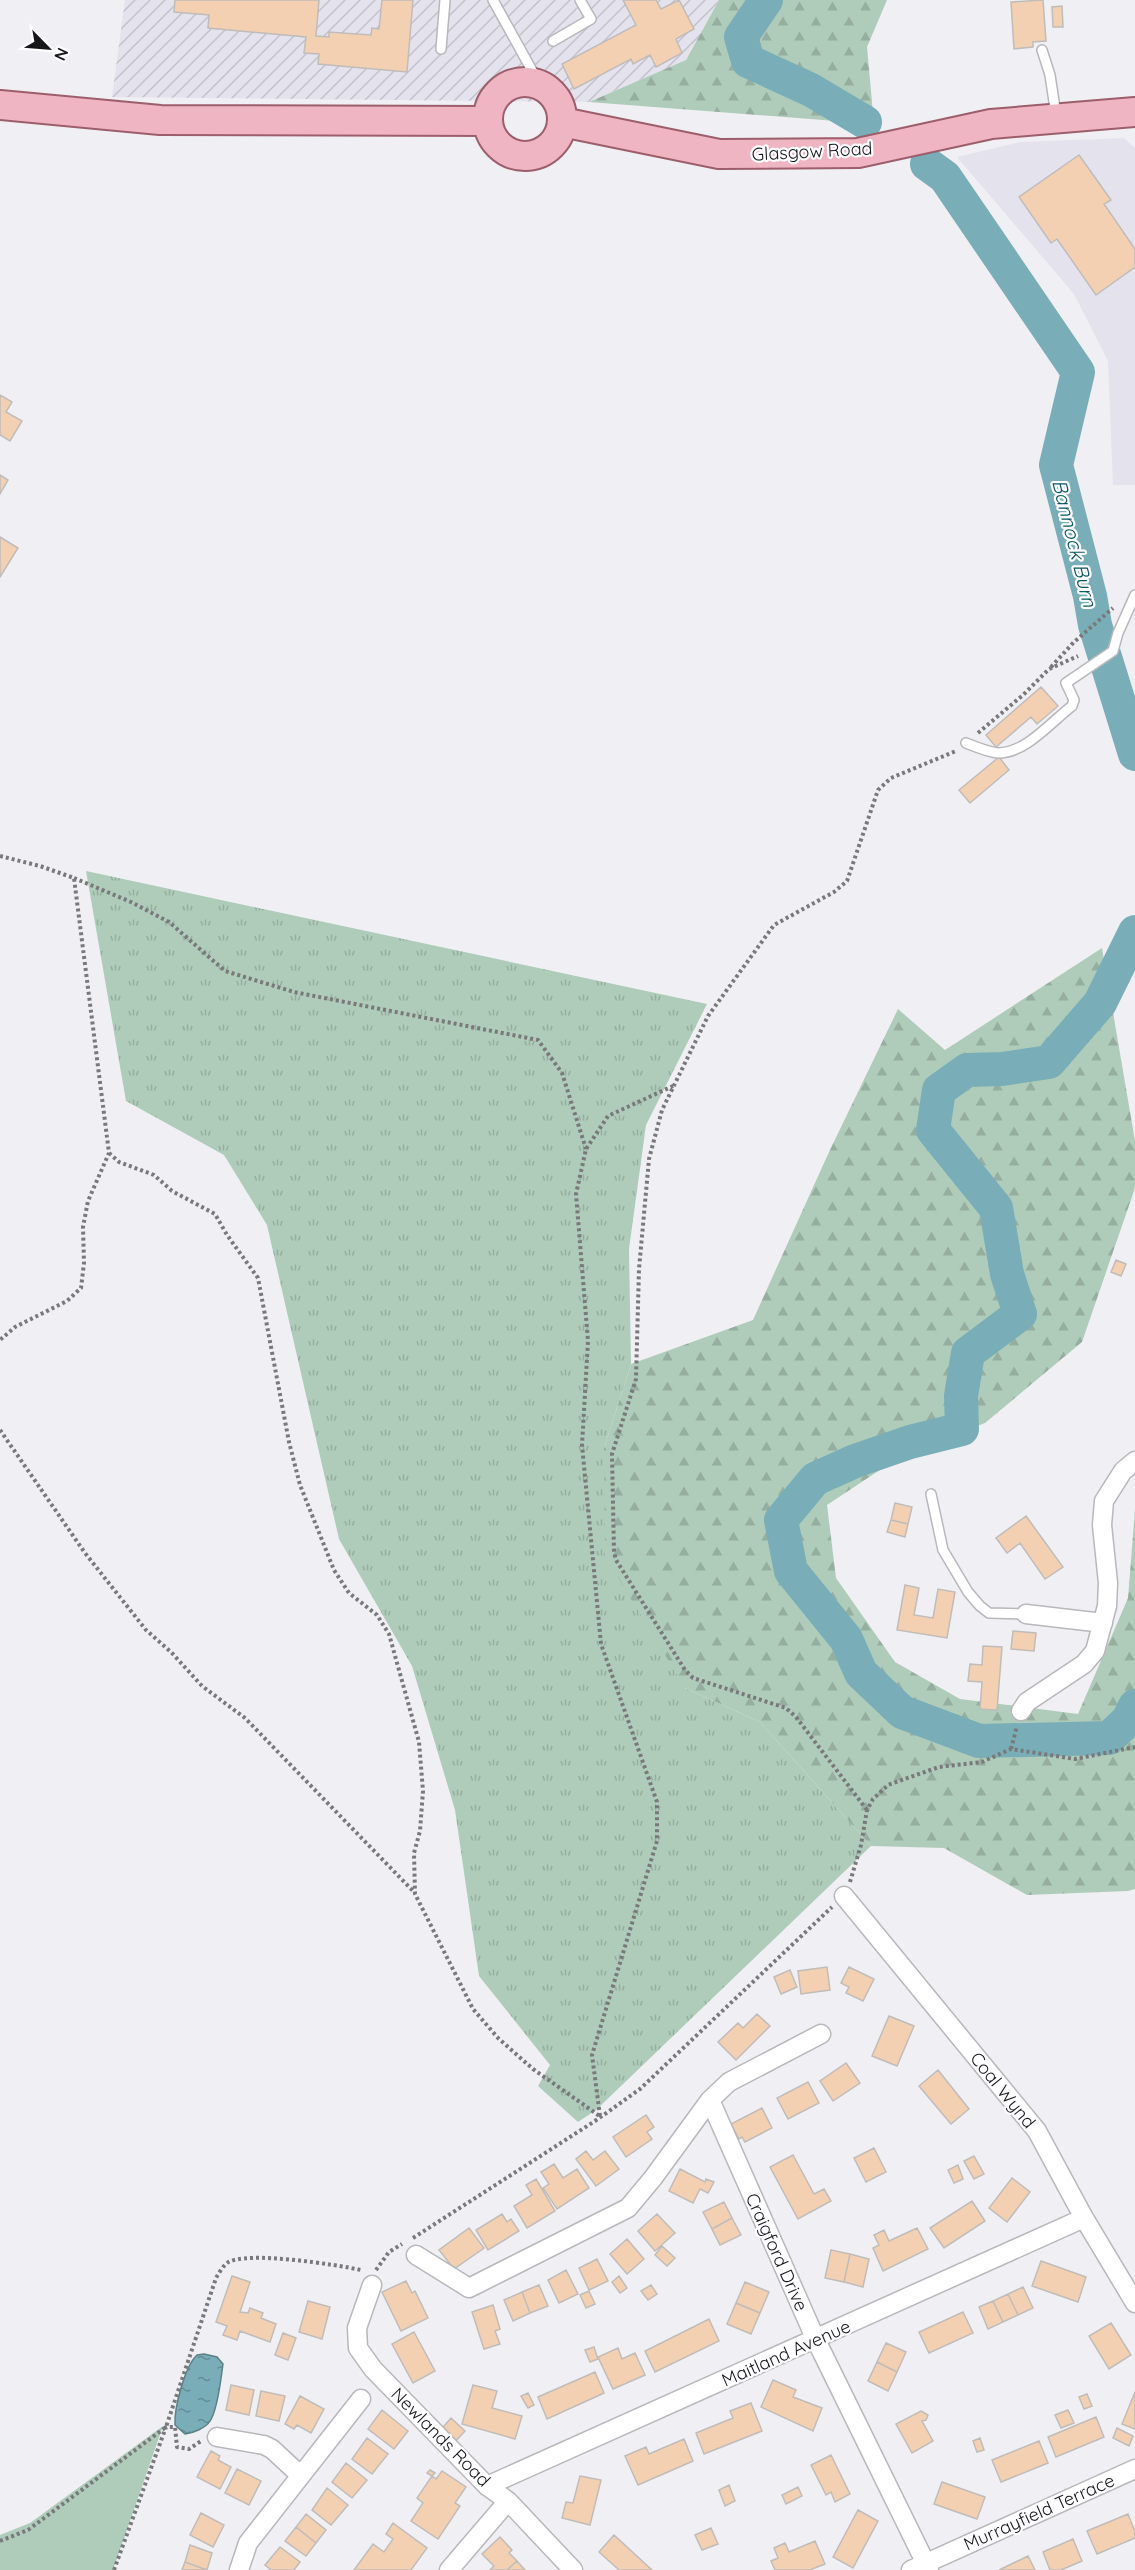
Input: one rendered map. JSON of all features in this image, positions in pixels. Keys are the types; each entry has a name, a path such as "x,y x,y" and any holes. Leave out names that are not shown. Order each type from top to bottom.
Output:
{"main road":[{"path":"528,82 540,85 551,92 558,103 562,122 559,135 551,145 529,156 516,155 504,150 494,141 487,121 489,108 495,96 504,87 528,82"},
{"path":"0,105 160,120 487,121"},
{"name":"Glasgow Road","path":"562,122 719,154 858,153 991,124 1057,119 1130,118"}],"street":[{"path":"1021,1711 1027,1702 1084,1664 1095,1652 1107,1606 1108,1583 1102,1525 1104,1501 1123,1471 1135,1461"},
{"path":"1026,1614 1103,1623"},
{"name":"Coal Wynd","path":"844,1896 1037,2131 1084,2218 1135,2303"},
{"path":"416,2255 469,2288 628,2208 710,2100 729,2082 821,2034"},
{"name":"Craigford Drive","path":"710,2100 816,2340 922,2568"},
{"name":"Maitland Avenue","path":"487,2486 1084,2218"},
{"name":"Newlands Road","path":"368,2278 357,2328 358,2348 374,2369 487,2486 508,2501 573,2570"},
{"path":"239,2570 248,2542 361,2399"},
{"path":"217,2437 264,2445 272,2449 300,2475"},
{"name":"Murrayfield Terrace","path":"922,2568 1135,2469"},
{"path":"449,2570 508,2501"}],"lane":[{"path":"441,49 445,0"},
{"path":"493,0 540,85"},
{"path":"553,41 591,19 580,0"},
{"path":"1042,50 1050,75 1057,119"},
{"path":"966,743 996,753 1011,751 1024,745 1072,706 1074,700 1065,683 1113,651 1135,595"},
{"path":"931,1494 943,1550 968,1592 989,1613 1026,1614"}],"path":[{"path":"867,1810 796,1717 786,1708 693,1678 616,1560 612,1454 636,1379 639,1269 649,1159 662,1110 708,1016 774,925 834,892 847,881 878,790 891,778 949,756 1023,695 1074,642 1119,602 1135,595"},
{"path":"1049,669 1083,654"},
{"path":"0,856 40,866 131,902 169,922 225,971 294,992 538,1040 562,1073 586,1149"},
{"path":"0,1340 15,1327 67,1301 81,1288 84,1263 83,1227 88,1201 109,1153 74,878"},
{"path":"601,2117 592,2055 657,1841 657,1802 601,1644 582,1445 588,1341 576,1194 586,1149 608,1116 673,1086"},
{"path":"109,1153 119,1162 154,1175 171,1191 215,1214 258,1278 289,1442 300,1485 334,1570 349,1593 377,1615 389,1634 419,1742 423,1791 420,1831 414,1853 415,1894"},
{"path":"0,1430 85,1553 146,1630 171,1652 202,1686 245,1718 415,1894 473,2009 498,2038 533,2069 601,2117"},
{"path":"114,2570 166,2427 216,2278 227,2263 243,2258 254,2258 324,2263 368,2278 389,2252 601,2117 640,2089 844,1896 854,1871 867,1810 873,1799 888,1785 939,1767 982,1762 1011,1749 1074,1760 1135,1747"},
{"path":"0,2541 28,2530 166,2427 175,2427 177,2447 183,2449 193,2448 204,2439 217,2437"}],"shaded area":[{"path":"125,0 719,0 686,60 589,102 112,97"},
{"path":"1124,138 1135,148 1135,485 1113,485 1108,361 1074,294 957,157 1020,142"}],"green space":[{"path":"719,0 887,0 867,47 874,124 589,102 686,60"},
{"path":"86,871 707,1004 646,1125 629,1249 631,1364 604,1448 685,1688 760,1722 871,1846 596,2110 578,2122 538,2086 550,2065 479,1976 455,1810 412,1666 339,1539 267,1225 224,1155 126,1101"},
{"path":"1102,948 1135,1141 1135,1188 1082,1342 985,1423 904,1454 827,1505 836,1578 895,1662 960,1699 1078,1714 1128,1598 1135,1510 1135,1889 1027,1895 944,1848 871,1846 760,1722 685,1688 605,1556 604,1448 631,1364 753,1320 829,1152 898,1009 945,1050"},
{"path":"163,2426 113,2570 0,2570 0,2535 30,2523"}],"water":[{"path":"197,2355 217,2357 223,2364 217,2402 213,2416 206,2426 185,2434 175,2425 178,2398 188,2368"}],"building":[{"path":"175,0 319,0 316,36 329,37 329,32 371,35 372,28 379,29 382,0 413,0 407,72 318,64 319,54 304,53 306,37 208,28 209,15 174,12"},
{"path":"623,0 656,0 661,9 679,0 694,29 676,39 682,53 656,67 650,55 633,64 631,59 574,89 562,64 636,25"},
{"path":"1043,0 1046,41 1033,42 1033,47 1014,49 1011,2"},
{"path":"1062,6 1063,27 1053,27 1052,7"},
{"path":"1079,155 1111,200 1104,204 1135,249 1135,267 1096,295 1057,239 1051,243 1019,197"},
{"path":"0,395 12,402 6,412 22,421 10,441 0,435"},
{"path":"0,475 8,480 0,494"},
{"path":"0,537 18,548 0,577"},
{"path":"1041,687 1058,706 1037,724 1031,717 996,747 986,735"},
{"path":"999,757 1009,770 970,803 959,790"},
{"path":"1116,1260 1126,1264 1121,1276 1111,1272"},
{"path":"895,1503 912,1507 908,1524 891,1520"},
{"path":"1026,1516 1063,1567 1045,1579 1020,1543 1007,1553 996,1538"},
{"path":"891,1520 908,1524 905,1537 887,1532"},
{"path":"905,1585 919,1588 914,1615 933,1618 938,1589 955,1592 947,1638 897,1630"},
{"path":"1013,1631 1036,1633 1034,1651 1011,1649"},
{"path":"983,1646 1002,1647 997,1710 980,1709 982,1682 968,1681 970,1664 982,1665"},
{"path":"827,1967 830,1990 801,1994 798,1971"},
{"path":"849,1967 874,1979 863,2001 846,1993 849,1987 841,1983"},
{"path":"790,1970 797,1987 781,1994 774,1977"},
{"path":"757,2014 770,2026 736,2060 718,2042 738,2023 743,2028"},
{"path":"889,2016 914,2026 897,2066 872,2056"},
{"path":"846,2063 860,2083 833,2101 820,2081"},
{"path":"938,2070 969,2109 951,2124 919,2086"},
{"path":"808,2082 819,2103 788,2119 777,2098"},
{"path":"762,2108 772,2128 745,2142 742,2137 739,2139 731,2124"},
{"path":"646,2115 654,2127 647,2132 652,2139 626,2157 613,2137"},
{"path":"874,2148 886,2172 866,2182 854,2158"},
{"path":"586,2151 593,2160 605,2151 619,2169 596,2186 576,2159"},
{"path":"793,2155 814,2194 824,2189 831,2201 798,2219 770,2167"},
{"path":"974,2156 984,2174 974,2179 964,2161"},
{"path":"554,2164 563,2178 577,2169 589,2188 557,2209 543,2188 549,2184 541,2172"},
{"path":"958,2165 963,2179 954,2183 948,2170"},
{"path":"680,2169 705,2182 706,2179 714,2182 708,2193 700,2189 693,2203 669,2191"},
{"path":"1012,2178 1030,2192 1007,2222 989,2208"},
{"path":"536,2179 555,2211 527,2228 514,2206 532,2195 526,2185"},
{"path":"972,2201 985,2221 944,2248 930,2228"},
{"path":"724,2202 732,2218 712,2229 703,2212"},
{"path":"502,2214 507,2222 511,2219 519,2231 488,2250 476,2230"},
{"path":"657,2214 675,2233 655,2251 638,2231"},
{"path":"732,2218 741,2235 720,2245 712,2229"},
{"path":"469,2228 484,2248 454,2269 439,2250"},
{"path":"917,2228 928,2249 883,2271 873,2248 879,2245 874,2235 884,2230 889,2241"},
{"path":"627,2239 644,2259 627,2274 610,2254"},
{"path":"662,2246 675,2258 667,2266 655,2255"},
{"path":"831,2250 850,2254 844,2282 825,2278"},
{"path":"850,2254 869,2259 863,2287 844,2282"},
{"path":"597,2259 608,2281 589,2290 579,2268"},
{"path":"1041,2261 1086,2277 1078,2302 1032,2286"},
{"path":"566,2270 578,2294 559,2303 548,2280"},
{"path":"232,2276 250,2282 240,2312 248,2313 250,2308 263,2313 261,2318 276,2324 270,2342 240,2331 237,2340 223,2335 227,2326 216,2322"},
{"path":"619,2276 627,2288 620,2293 612,2282"},
{"path":"406,2281 412,2293 415,2291 428,2318 401,2331 382,2292"},
{"path":"745,2282 769,2292 760,2313 736,2303"},
{"path":"539,2285 548,2306 530,2313 522,2292"},
{"path":"651,2285 657,2294 648,2300 641,2291"},
{"path":"1023,2287 1033,2308 1018,2315 1008,2294"},
{"path":"589,2291 595,2304 586,2308 580,2295"},
{"path":"522,2292 530,2313 513,2321 504,2300"},
{"path":"1008,2294 1018,2315 1003,2322 993,2301"},
{"path":"308,2301 330,2307 322,2339 299,2332"},
{"path":"993,2301 1003,2322 988,2329 979,2307"},
{"path":"736,2303 760,2313 751,2334 727,2324"},
{"path":"493,2305 500,2329 495,2331 500,2344 484,2349 472,2312"},
{"path":"963,2312 973,2333 929,2353 919,2332"},
{"path":"709,2319 719,2341 655,2372 645,2351"},
{"path":"1111,2323 1131,2355 1109,2369 1089,2336"},
{"path":"414,2332 435,2371 413,2383 392,2344"},
{"path":"283,2333 296,2338 288,2360 275,2355"},
{"path":"886,2343 906,2352 897,2372 877,2362"},
{"path":"594,2347 598,2359 590,2362 585,2350"},
{"path":"618,2348 622,2359 635,2353 645,2375 613,2389 598,2357"},
{"path":"877,2362 897,2372 888,2391 868,2381"},
{"path":"595,2372 604,2393 547,2419 538,2397"},
{"path":"773,2380 796,2390 793,2397 822,2408 813,2431 761,2407"},
{"path":"231,2385 254,2390 249,2415 226,2410"},
{"path":"473,2385 497,2391 492,2408 522,2416 515,2439 462,2424"},
{"path":"261,2391 285,2396 279,2421 256,2416"},
{"path":"1135,2392 1135,2429 1122,2424"},
{"path":"528,2393 534,2405 528,2408 521,2396"},
{"path":"1087,2394 1092,2406 1084,2409 1079,2397"},
{"path":"300,2396 324,2409 311,2433 297,2425 294,2429 285,2424"},
{"path":"751,2403 762,2431 704,2454 696,2433 733,2418 730,2411"},
{"path":"382,2410 408,2431 394,2449 368,2429"},
{"path":"1068,2410 1074,2423 1061,2428 1055,2415"},
{"path":"921,2411 928,2415 926,2420 922,2421 933,2441 912,2453 896,2424"},
{"path":"1096,2417 1104,2437 1056,2457 1048,2437"},
{"path":"451,2418 465,2431 452,2445 438,2433"},
{"path":"1117,2428 1133,2436 1129,2446 1113,2438"},
{"path":"367,2438 388,2454 372,2474 352,2459"},
{"path":"980,2438 984,2450 977,2452 973,2441"},
{"path":"684,2439 693,2461 638,2485 625,2456 646,2447 649,2454"},
{"path":"1039,2441 1048,2463 1001,2482 992,2460"},
{"path":"211,2451 220,2456 218,2460 231,2467 220,2489 197,2477"},
{"path":"831,2455 850,2494 835,2502 831,2492 826,2495 811,2465"},
{"path":"346,2463 367,2480 352,2498 332,2482"},
{"path":"237,2469 261,2481 249,2505 225,2493"},
{"path":"430,2470 435,2473 432,2476 427,2473"},
{"path":"442,2471 466,2487 455,2503 460,2506 438,2539 411,2521 423,2503 417,2498 432,2476 436,2479"},
{"path":"580,2476 601,2480 590,2525 562,2518 566,2502 573,2503"},
{"path":"942,2482 985,2497 977,2519 934,2504"},
{"path":"729,2485 735,2501 725,2506 719,2490"},
{"path":"798,2487 802,2496 786,2504 782,2495"},
{"path":"327,2488 348,2505 331,2525 312,2510"},
{"path":"858,2510 878,2521 853,2568 833,2557"},
{"path":"201,2513 224,2525 213,2547 190,2535"},
{"path":"306,2514 326,2530 316,2543 296,2527"},
{"path":"1128,2514 1135,2538 1097,2554 1087,2531"},
{"path":"393,2523 427,2548 411,2570 354,2570 373,2544 384,2552 393,2539 386,2534"},
{"path":"296,2527 316,2543 306,2556 285,2541"},
{"path":"711,2528 718,2544 702,2550 695,2535"},
{"path":"614,2535 652,2570 619,2570 599,2552"},
{"path":"500,2537 512,2550 509,2553 517,2561 507,2570 490,2570 494,2566 482,2554"},
{"path":"1073,2539 1082,2561 1061,2570 1050,2570 1043,2552"},
{"path":"815,2541 825,2564 810,2570 775,2570 771,2561 778,2558 774,2548 785,2543 789,2552"},
{"path":"190,2545 212,2553 207,2570 185,2562"},
{"path":"280,2547 300,2562 294,2570 271,2570 265,2565"},
{"path":"1028,2556 1035,2570 999,2570"},
{"path":"517,2561 525,2570 507,2570"},
{"path":"185,2562 207,2570 182,2570"}],"waterway":[{"name":"Bannock Burn","path":"766,0 741,37 748,61 811,90 865,122"},
{"name":"Bannock Burn","path":"927,164 945,177 1078,372 1056,465 1090,596 1095,625 1135,754"},
{"name":"Bannock Burn","path":"1135,932 1100,1003 1049,1062 1002,1069 967,1070 939,1090 933,1130 996,1208 1007,1274 1020,1314 968,1353 961,1396 962,1429 910,1442 855,1461 815,1479 781,1520 791,1571 846,1639 861,1673 902,1712 979,1741 1109,1738 1128,1720 1135,1706"}]}
